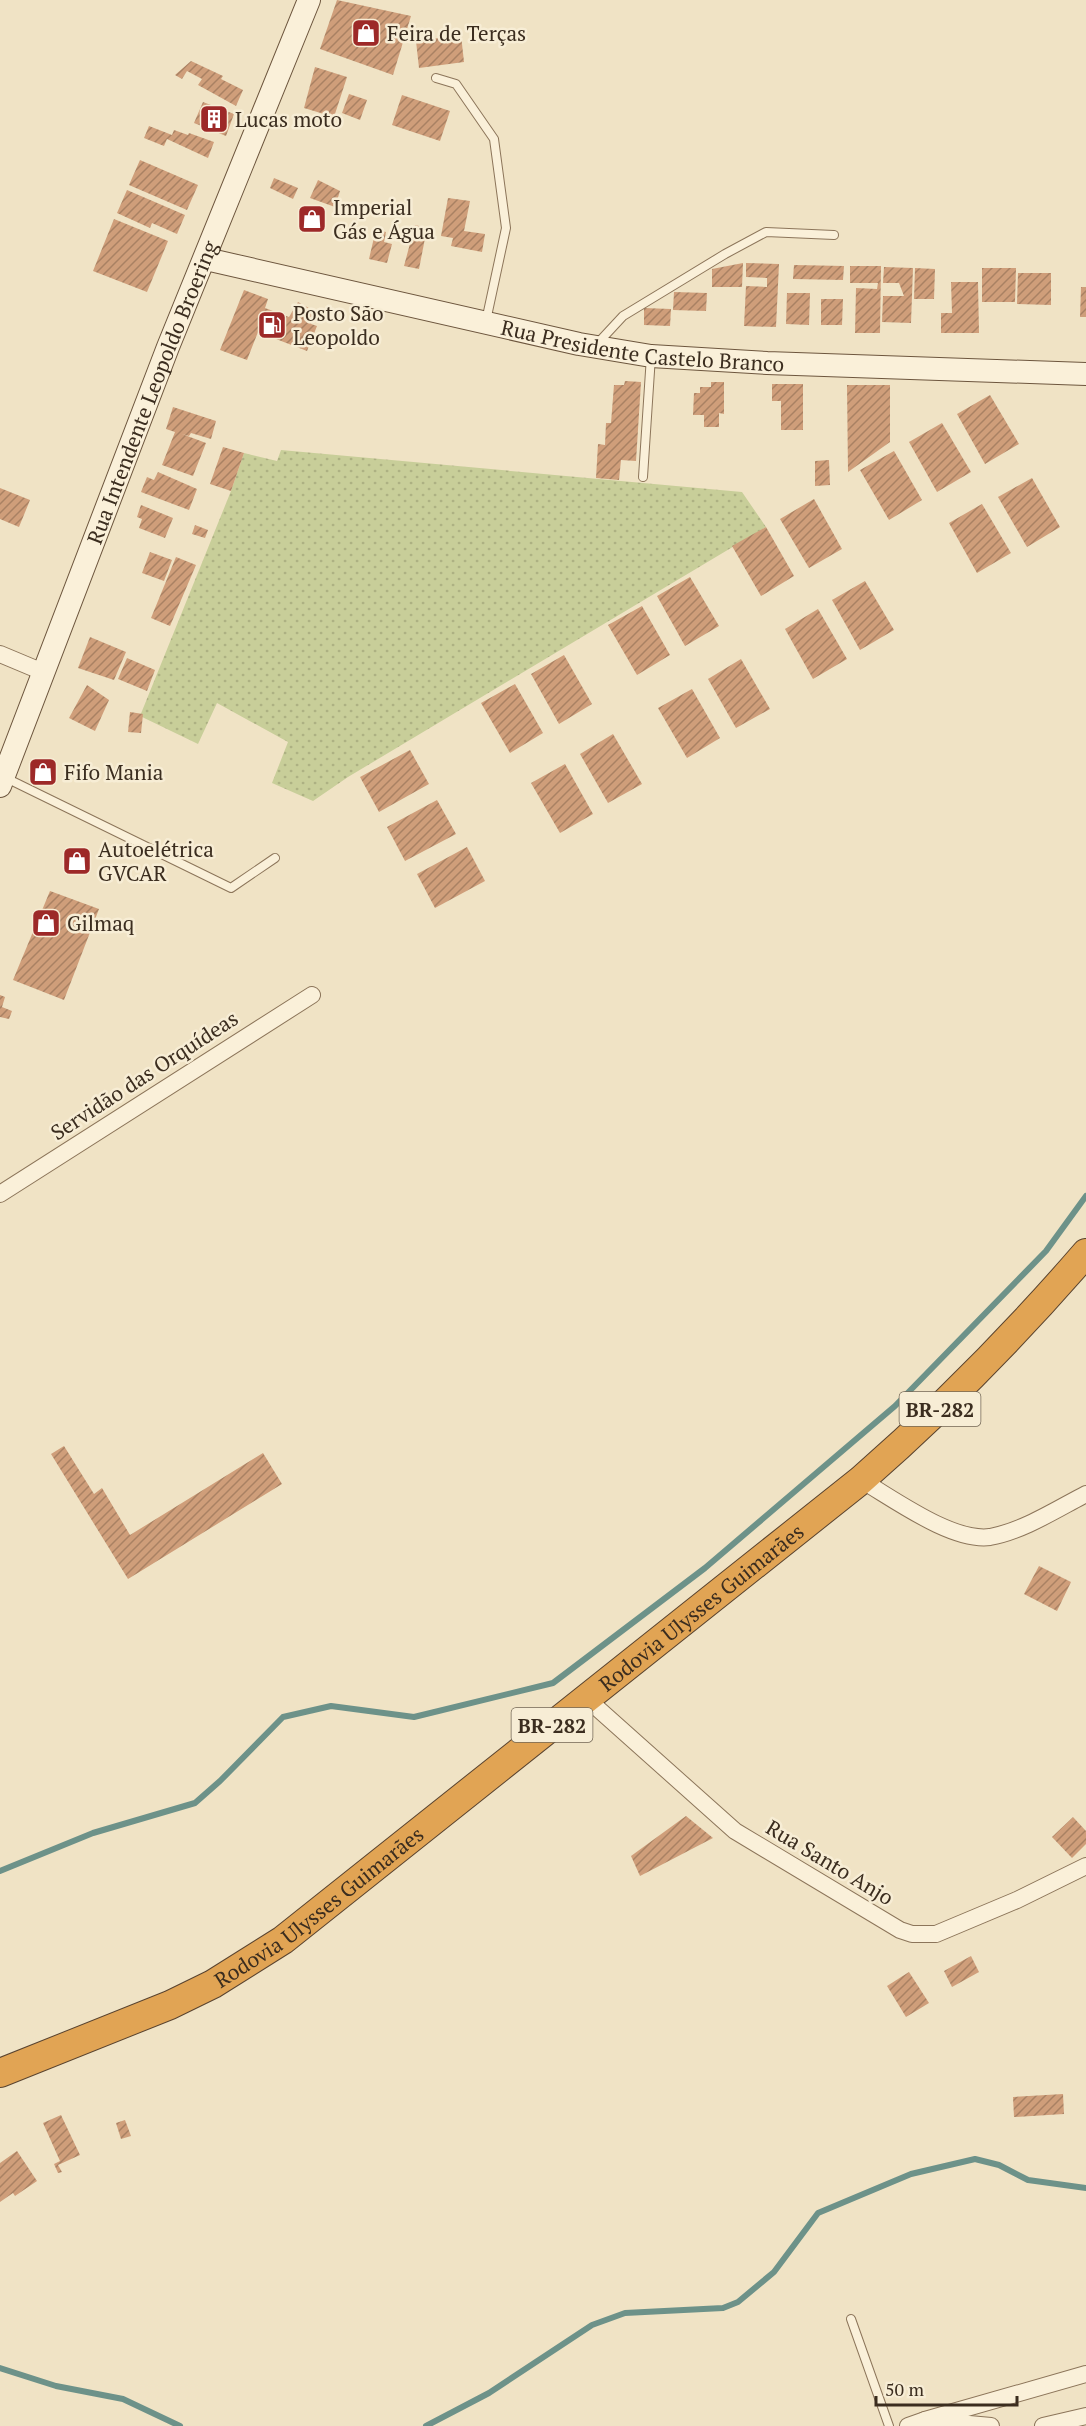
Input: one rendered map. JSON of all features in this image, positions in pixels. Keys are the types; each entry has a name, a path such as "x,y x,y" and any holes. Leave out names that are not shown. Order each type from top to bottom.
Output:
{"highway":[{"name":"Rodovia Ulysses Guimarães","path":"0,2073 170,2005 246,1964 283,1940 861,1480 922,1426 993,1357 1086,1253"}],"street":[{"name":"Rua Intendente Leopoldo Broering","path":"2,782 164,357 206,259 309,0"},
{"name":"Rua Presidente Castelo Branco","path":"206,259 594,347 651,356 767,363 1086,374"},
{"path":"0,654 43,672"},
{"name":"Servidão das Orquídeas","path":"0,1194 312,995"},
{"path":"861,1480 928,1519 972,1536 988,1537 1005,1533 1086,1494"},
{"name":"Rua Santo Anjo","path":"586,1698 735,1831 889,1924 912,1934 936,1934 1017,1900 1086,1866"},
{"path":"908,2426 1086,2374"},
{"path":"1042,2426 1086,2416"},
{"path":"925,2420 991,2426"}],"lane":[{"path":"436,78 456,84 494,139 498,156 506,228 486,323"},
{"path":"594,347 623,316 766,232 834,235"},
{"path":"643,477 651,356"},
{"path":"2,782 231,888 275,858"},
{"path":"851,2319 889,2426"}],"green space":[{"path":"281,450 742,492 766,527 348,777 313,801 272,783 288,742 217,703 198,744 140,716 231,491 244,453 277,461"}],"building":[{"name":"Feira de Terças","path":"337,0 411,16 393,75 320,49"},
{"path":"461,35 464,62 419,68 416,41"},
{"path":"191,61 223,76 221,79 243,90 236,106 198,85 202,79 187,71 182,79 175,75"},
{"path":"315,67 347,77 334,117 304,108"},
{"path":"349,94 367,100 360,120 342,113"},
{"path":"402,95 450,111 440,141 392,125"},
{"name":"Lucas moto","path":"203,102 234,114 226,136 194,123"},
{"path":"149,126 172,135 174,130 214,142 208,158 167,139 164,146 144,138"},
{"path":"140,160 198,185 187,210 129,185"},
{"path":"274,178 298,188 293,199 270,188"},
{"path":"318,180 340,191 335,207 310,198"},
{"path":"127,190 185,215 177,234 152,223 150,228 117,213"},
{"path":"448,198 470,201 464,231 485,234 482,252 451,246 453,238 441,236"},
{"path":"114,219 168,241 147,292 93,271"},
{"path":"415,225 427,228 419,269 404,266"},
{"path":"376,229 386,232 384,242 392,244 387,263 369,259"},
{"path":"743,263 742,287 712,287 712,269"},
{"path":"746,263 779,264 776,327 744,326 746,286 767,287 767,278 746,277"},
{"path":"794,265 844,266 843,280 793,279"},
{"path":"850,266 881,266 880,333 855,333 856,288 877,289 878,283 850,283"},
{"path":"884,267 913,268 911,323 882,322 883,296 904,296 899,283 883,283"},
{"path":"915,268 935,269 934,299 914,299"},
{"path":"982,268 1016,268 1015,302 982,302"},
{"path":"1018,273 1051,273 1051,305 1017,304"},
{"path":"951,282 978,282 979,333 941,333 941,313 952,313"},
{"path":"1081,287 1086,287 1086,317 1080,317"},
{"name":"Posto São Leopoldo","path":"244,290 268,299 265,308 289,317 298,302 316,312 311,324 317,326 307,351 258,332 247,360 220,350"},
{"path":"674,292 707,293 706,311 673,310"},
{"path":"787,293 810,293 809,325 786,324"},
{"path":"821,299 843,299 842,325 821,325"},
{"path":"644,308 671,309 670,326 644,325"},
{"path":"625,381 641,382 636,461 621,460 619,480 596,478 598,444 605,445 606,423 611,423 614,385 624,385"},
{"path":"711,382 724,382 724,414 719,413 719,427 704,427 704,415 693,415 694,393 700,393 700,387 711,387"},
{"path":"772,384 803,384 803,430 781,430 781,401 772,401"},
{"path":"847,385 890,385 890,442 848,472"},
{"path":"990,395 1019,444 985,464 957,414"},
{"path":"173,407 216,421 211,439 191,433 189,436 182,434 206,443 193,476 162,465 175,432 166,429"},
{"path":"942,423 971,472 937,492 909,442"},
{"path":"223,447 244,453 231,491 210,484"},
{"path":"894,451 922,500 889,520 860,470"},
{"path":"829,460 830,485 815,486 815,461"},
{"path":"158,472 197,489 189,510 141,492 147,477 154,480"},
{"path":"1032,478 1060,527 1027,547 998,497"},
{"path":"0,488 30,500 19,527 0,519"},
{"path":"814,499 842,549 809,568 780,519"},
{"path":"982,504 1011,553 977,573 949,523"},
{"path":"141,505 173,518 165,538 139,528 142,519 137,517"},
{"path":"195,525 208,530 205,538 192,534"},
{"path":"766,527 794,576 761,596 732,546"},
{"path":"150,552 172,560 164,581 142,573"},
{"path":"176,557 196,565 170,626 151,618"},
{"path":"690,577 719,626 685,646 657,596"},
{"path":"865,581 894,630 860,650 832,600"},
{"path":"642,606 670,655 637,675 608,625"},
{"path":"818,609 847,659 813,679 785,629"},
{"path":"90,637 126,652 114,680 78,668"},
{"path":"564,655 592,704 559,724 531,674"},
{"path":"127,658 155,670 147,691 118,679"},
{"path":"741,659 770,709 736,728 708,679"},
{"path":"515,684 543,733 510,753 481,703"},
{"path":"87,685 109,700 95,731 69,718"},
{"path":"692,689 720,738 687,758 658,708"},
{"path":"130,712 143,714 141,733 128,732"},
{"path":"613,734 642,784 608,803 580,754"},
{"path":"410,750 429,784 379,812 360,777"},
{"path":"565,764 593,814 560,833 531,783"},
{"path":"437,800 456,834 405,861 387,827"},
{"path":"467,847 485,881 435,908 417,874"},
{"path":"50,891 99,909 64,1000 13,980"},
{"path":"0,995 5,997 2,1007 12,1011 9,1019 0,1017"},
{"path":"64,1446 94,1494 102,1488 130,1535 263,1453 282,1484 128,1579 51,1454"},
{"path":"1039,1566 1071,1582 1057,1611 1024,1594"},
{"path":"686,1816 713,1838 640,1876 631,1856"},
{"path":"1073,1817 1086,1831 1086,1844 1072,1858 1052,1837"},
{"path":"971,1956 979,1972 952,1987 944,1971"},
{"path":"909,1972 929,2003 906,2017 887,1986"},
{"path":"1063,2094 1064,2114 1014,2117 1013,2097"},
{"path":"61,2115 80,2155 58,2165 62,2172 58,2173 54,2164 60,2161 43,2123"},
{"path":"125,2120 131,2136 121,2139 116,2123"},
{"path":"17,2151 37,2181 15,2196 13,2193 0,2202 0,2163"}],"waterway":[{"path":"0,1871 93,1833 195,1803 283,1717 331,1706 414,1717 553,1683 705,1568 895,1406 1046,1251 1086,1196"},
{"path":"426,2426 489,2393 592,2325 625,2313 723,2308 738,2302 774,2272 818,2213 911,2174 975,2159 999,2165 1028,2180 1086,2188"},
{"path":"0,2368 56,2386 123,2399 180,2426"}],"place":[{"name":"Feira de Terças","path":"366,33"},
{"name":"Lucas moto","path":"214,119"},
{"name":"Imperial Gás e Água","path":"312,219"},
{"name":"Posto São Leopoldo","path":"272,325"},
{"name":"Fifo Mania","path":"43,772"},
{"name":"Autoelétrica GVCAR","path":"77,861"},
{"name":"Gilmaq","path":"46,923"}]}
